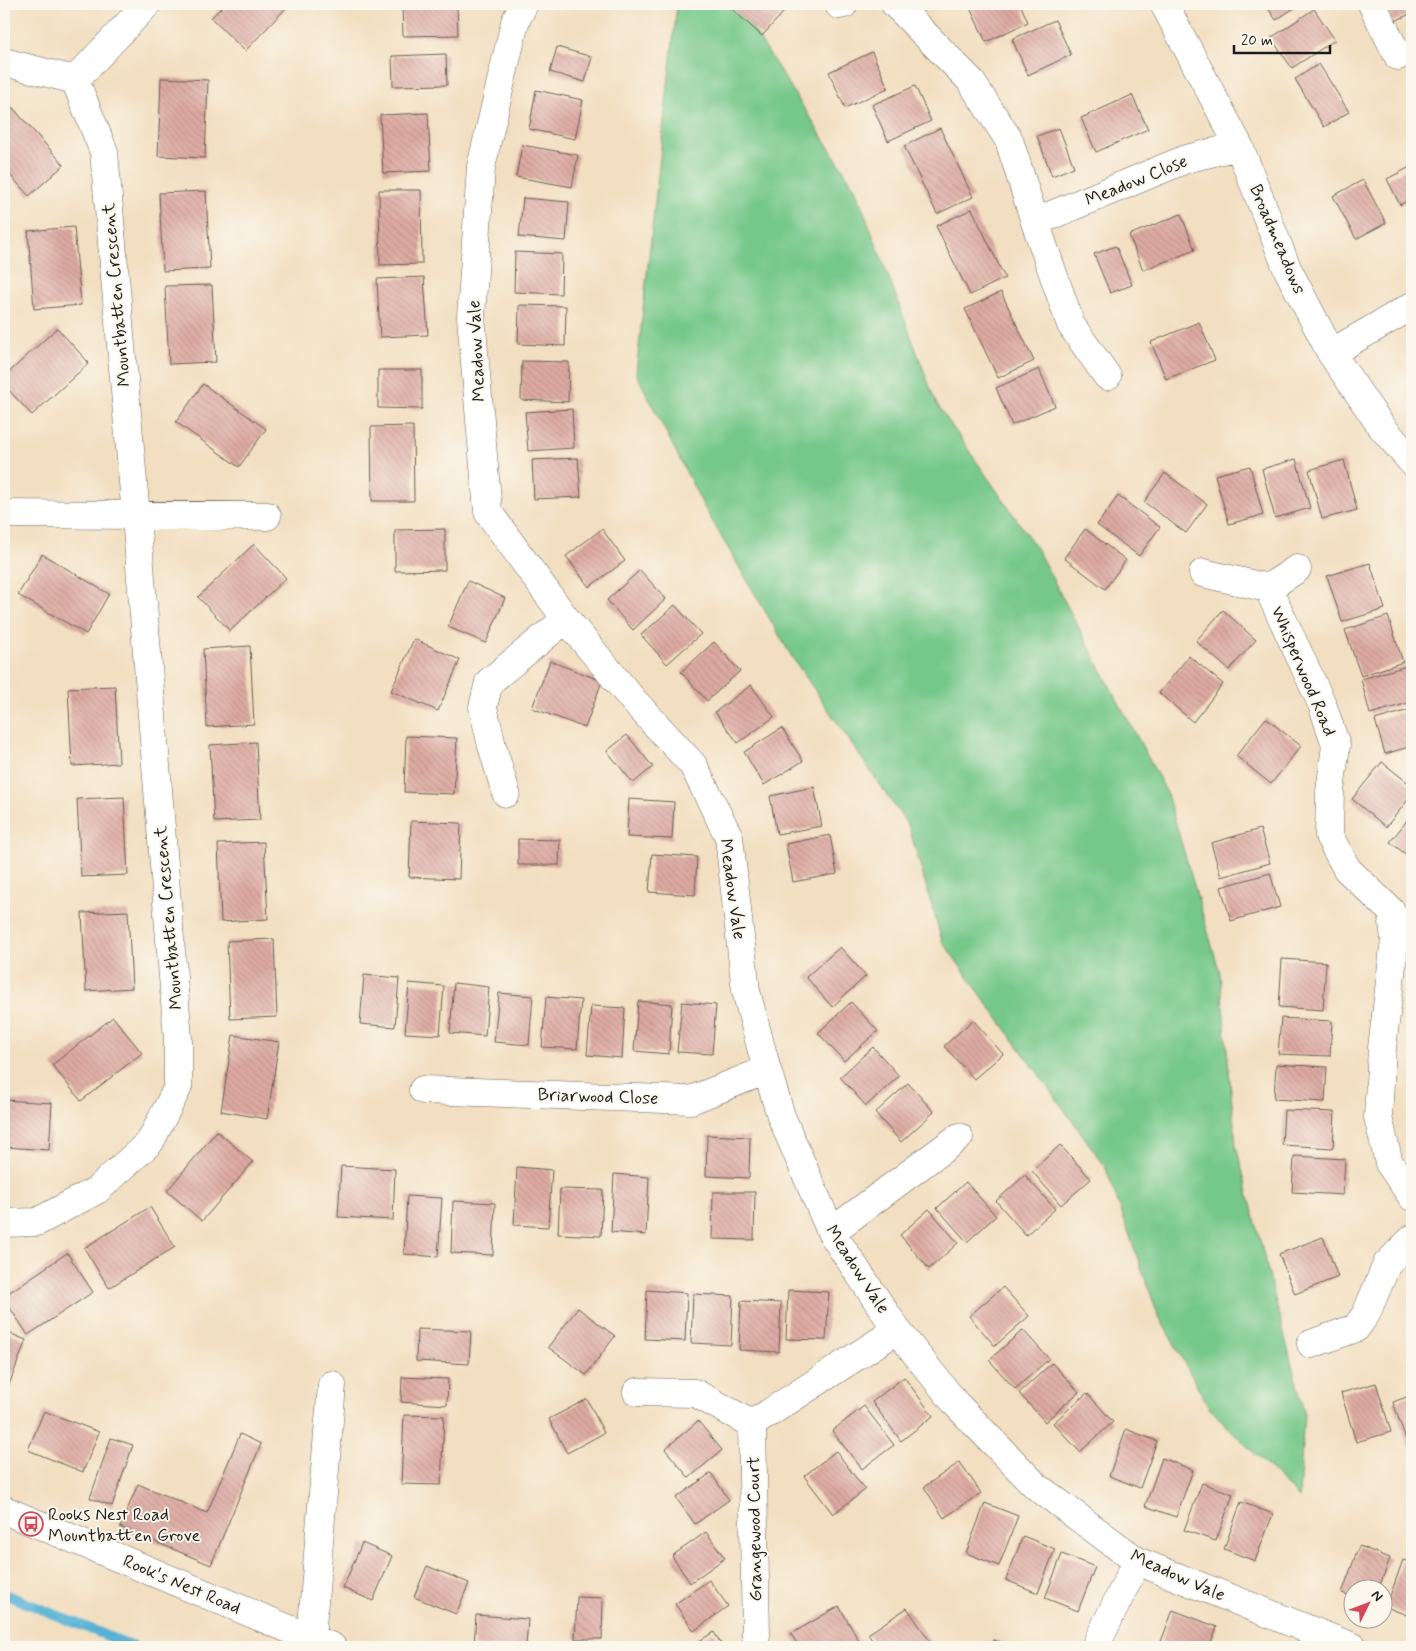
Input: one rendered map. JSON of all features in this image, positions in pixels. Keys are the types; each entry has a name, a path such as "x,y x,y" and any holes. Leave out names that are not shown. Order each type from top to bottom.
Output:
{"street":[{"path":"4,62 75,80 147,4"},
{"name":"Meadow Vale","path":"524,4 515,22 481,168 471,317 488,512 566,619 632,700 693,765 729,837 746,990 766,1070 781,1116 831,1232 897,1330 956,1404 1036,1486 1137,1560 1353,1647"},
{"path":"895,4 970,80 1009,140 1071,325 1107,376"},
{"name":"Broadmeadows","path":"1164,4 1239,146 1287,268 1331,353 1381,426 1412,462"},
{"path":"1372,4 1401,60"},
{"name":"Mountbatten Crescent","path":"4,1223 37,1222 97,1190 150,1142 178,1087 178,1039 136,516 104,152 75,80"},
{"name":"Meadow Close","path":"1035,222 1186,159 1239,146"},
{"path":"1331,353 1412,306"},
{"path":"4,514 266,516"},
{"name":"Whisperwood Road","path":"1203,573 1268,588 1298,569"},
{"name":"Whisperwood Road","path":"1268,588 1322,704 1336,745 1330,792 1329,836 1347,869 1367,889 1402,914 1394,940 1382,1048 1378,1117 1389,1163 1412,1197"},
{"path":"506,793 483,707 489,682 566,619"},
{"name":"Briarwood Close","path":"423,1090 691,1100 766,1070"},
{"path":"831,1232 959,1137"},
{"path":"1311,1344 1356,1328 1366,1314 1388,1264 1412,1239"},
{"path":"637,1392 695,1393 752,1424 897,1330"},
{"path":"322,1643 332,1385"},
{"name":"Grangewood Court","path":"752,1424 756,1634"},
{"name":"Rook's Nest Road","path":"4,1510 322,1643"},
{"path":"1095,1647 1137,1560"}],"green space":[{"path":"677,4 737,4 855,188 936,403 1035,546 1166,791 1220,973 1236,1146 1304,1412 1299,1498 1210,1409 1158,1315 1105,1166 942,941 909,827 792,657 704,507 636,373"}],"building":[{"path":"225,4 290,4 245,51 211,18"},
{"path":"457,4 458,35 403,36 402,5"},
{"path":"737,4 791,4 762,36 732,9"},
{"path":"974,4 1020,4 1028,22 986,42 969,6"},
{"path":"1265,4 1300,4 1276,20"},
{"path":"1384,4 1412,4 1412,13 1393,22"},
{"path":"1314,9 1335,40 1292,68 1271,38"},
{"path":"1055,20 1071,55 1028,75 1012,39"},
{"path":"557,47 592,57 585,82 550,72"},
{"path":"872,52 888,88 845,108 829,72"},
{"path":"446,54 447,85 393,86 392,56"},
{"path":"1319,64 1349,112 1324,127 1295,79"},
{"path":"161,78 208,80 205,158 158,156"},
{"path":"915,86 931,121 888,141 872,105"},
{"path":"536,90 583,100 575,139 529,129"},
{"path":"1132,95 1148,129 1096,152 1081,118"},
{"path":"12,107 64,165 29,196 4,168 4,114"},
{"path":"428,113 431,171 383,173 380,115"},
{"path":"940,128 973,197 937,214 904,146"},
{"path":"1059,128 1074,167 1052,176 1037,136"},
{"path":"522,145 578,155 572,187 516,177"},
{"path":"1412,166 1412,198 1400,205 1387,179"},
{"path":"1363,180 1386,223 1356,239 1333,196"},
{"path":"379,190 421,190 422,264 380,265"},
{"path":"206,191 210,269 163,271 159,193"},
{"path":"523,198 569,202 566,241 519,237"},
{"path":"972,209 1005,278 970,295 936,226"},
{"path":"1181,214 1195,250 1143,270 1129,235"},
{"path":"74,227 81,305 34,309 28,231"},
{"path":"1116,246 1132,285 1110,293 1094,254"},
{"path":"515,252 562,254 561,294 514,292"},
{"path":"424,277 428,335 380,337 377,279"},
{"path":"212,285 216,362 169,364 165,286"},
{"path":"1001,292 1034,361 998,378 965,309"},
{"path":"519,305 566,306 565,346 518,344"},
{"path":"1199,322 1215,360 1166,379 1151,342"},
{"path":"57,328 89,363 32,415 4,385 4,377"},
{"path":"522,361 569,362 568,402 521,400"},
{"path":"1039,369 1055,406 1012,425 996,388"},
{"path":"378,370 422,370 422,409 378,408"},
{"path":"203,384 266,429 239,467 176,422"},
{"path":"572,409 574,448 528,451 525,412"},
{"path":"413,426 414,501 372,501 371,427"},
{"path":"578,458 581,497 534,499 532,460"},
{"path":"1296,459 1310,508 1275,518 1262,469"},
{"path":"1344,460 1357,510 1322,519 1309,470"},
{"path":"1250,466 1263,515 1229,524 1215,475"},
{"path":"1165,473 1207,504 1186,533 1144,502"},
{"path":"1118,496 1160,527 1139,556 1097,525"},
{"path":"445,529 445,570 395,571 395,530"},
{"path":"602,529 625,561 589,587 566,556"},
{"path":"1085,529 1126,560 1105,589 1064,558"},
{"path":"254,544 286,578 230,631 198,597"},
{"path":"42,554 109,594 86,634 18,595"},
{"path":"1370,563 1385,609 1342,622 1327,576"},
{"path":"640,570 666,599 633,630 607,600"},
{"path":"468,581 505,598 486,643 448,627"},
{"path":"675,605 701,634 667,664 641,635"},
{"path":"1223,610 1256,640 1229,670 1196,641"},
{"path":"1388,616 1403,662 1361,676 1345,630"},
{"path":"414,639 460,660 438,711 391,691"},
{"path":"714,642 740,671 707,701 681,672"},
{"path":"250,646 254,724 207,727 203,649"},
{"path":"1189,656 1223,684 1193,722 1159,693"},
{"path":"550,661 602,681 585,728 532,708"},
{"path":"1410,665 1412,674 1412,702 1370,714 1361,679"},
{"path":"751,685 774,717 738,743 715,712"},
{"path":"115,686 119,763 72,766 68,688"},
{"path":"1412,709 1412,746 1385,754 1375,720"},
{"path":"1266,718 1301,746 1271,784 1236,756"},
{"path":"782,728 803,761 764,785 744,752"},
{"path":"627,735 653,767 633,783 607,751"},
{"path":"406,736 457,738 454,794 404,792"},
{"path":"256,742 260,820 214,822 210,745"},
{"path":"1382,762 1412,786 1412,795 1386,827 1352,799"},
{"path":"814,787 822,826 777,834 770,796"},
{"path":"124,797 128,875 81,877 77,799"},
{"path":"629,799 674,802 672,839 627,837"},
{"path":"1412,814 1412,859 1390,842"},
{"path":"411,821 461,823 459,879 409,877"},
{"path":"1260,829 1270,863 1221,877 1211,843"},
{"path":"830,835 837,874 793,882 786,844"},
{"path":"518,839 560,840 559,865 518,865"},
{"path":"264,842 268,919 221,922 218,844"},
{"path":"652,854 697,857 695,895 649,892"},
{"path":"1270,873 1280,907 1231,921 1221,887"},
{"path":"128,911 132,988 86,991 82,913"},
{"path":"274,939 277,1017 230,1019 227,941"},
{"path":"840,947 866,976 832,1007 806,977"},
{"path":"1282,959 1326,962 1323,1010 1279,1007"},
{"path":"364,975 399,978 395,1027 360,1024"},
{"path":"409,983 444,986 440,1035 405,1033"},
{"path":"454,983 489,987 485,1036 450,1033"},
{"path":"499,993 533,996 529,1045 494,1042"},
{"path":"546,997 581,1000 577,1049 542,1047"},
{"path":"638,1001 672,1004 669,1054 634,1051"},
{"path":"682,1002 716,1005 712,1054 677,1052"},
{"path":"851,1002 878,1031 844,1061 818,1033"},
{"path":"591,1006 625,1008 622,1058 587,1055"},
{"path":"113,1017 142,1053 81,1101 52,1065"},
{"path":"1281,1018 1332,1021 1330,1056 1278,1054"},
{"path":"973,1020 1003,1054 974,1079 944,1046"},
{"path":"233,1035 279,1042 267,1119 221,1111"},
{"path":"873,1047 899,1076 866,1106 840,1077"},
{"path":"1276,1064 1327,1067 1325,1102 1274,1099"},
{"path":"908,1083 934,1112 901,1142 875,1113"},
{"path":"4,1100 52,1103 49,1150 4,1147"},
{"path":"1284,1110 1335,1112 1333,1148 1282,1145"},
{"path":"217,1131 253,1162 202,1221 167,1191"},
{"path":"707,1135 750,1137 749,1178 706,1176"},
{"path":"1060,1145 1091,1179 1061,1205 1032,1171"},
{"path":"1294,1156 1345,1159 1343,1195 1292,1192"},
{"path":"341,1166 395,1169 393,1220 338,1217"},
{"path":"517,1167 552,1170 548,1227 514,1225"},
{"path":"614,1174 649,1177 646,1235 611,1232"},
{"path":"1025,1175 1055,1209 1026,1235 996,1201"},
{"path":"966,1182 996,1216 967,1242 937,1208"},
{"path":"560,1189 603,1190 601,1236 558,1234"},
{"path":"713,1192 755,1192 754,1240 712,1239"},
{"path":"407,1196 442,1198 438,1257 404,1254"},
{"path":"453,1201 495,1203 493,1255 451,1253"},
{"path":"150,1207 175,1247 109,1288 84,1248"},
{"path":"929,1209 958,1243 929,1269 900,1235"},
{"path":"1323,1237 1338,1277 1295,1294 1279,1254"},
{"path":"67,1253 93,1292 28,1335 4,1299 4,1296"},
{"path":"1003,1287 1029,1316 995,1346 969,1316"},
{"path":"647,1290 687,1293 685,1341 645,1339"},
{"path":"788,1290 829,1292 826,1340 786,1339"},
{"path":"693,1294 733,1296 731,1345 691,1343"},
{"path":"741,1301 781,1303 779,1352 739,1350"},
{"path":"578,1308 615,1336 586,1375 548,1347"},
{"path":"417,1329 471,1331 469,1364 416,1361"},
{"path":"1023,1330 1049,1359 1015,1389 989,1360"},
{"path":"4,1331 26,1340 4,1398"},
{"path":"1052,1363 1079,1392 1045,1422 1019,1393"},
{"path":"402,1377 448,1379 447,1405 401,1402"},
{"path":"904,1377 933,1416 901,1441 872,1402"},
{"path":"1376,1383 1391,1432 1356,1442 1341,1393"},
{"path":"1087,1393 1113,1422 1080,1452 1053,1423"},
{"path":"1412,1395 1412,1445 1408,1446 1393,1402"},
{"path":"587,1399 604,1433 567,1453 549,1419"},
{"path":"864,1406 894,1445 862,1469 832,1431"},
{"path":"44,1411 99,1432 83,1472 28,1450"},
{"path":"404,1415 444,1416 441,1485 401,1484"},
{"path":"698,1421 722,1450 689,1478 665,1449"},
{"path":"1126,1429 1157,1441 1140,1488 1109,1476"},
{"path":"240,1434 261,1444 211,1565 120,1527 138,1484 207,1513"},
{"path":"111,1438 133,1445 112,1506 90,1498"},
{"path":"836,1451 865,1490 833,1514 804,1476"},
{"path":"1162,1458 1193,1470 1176,1517 1145,1506"},
{"path":"960,1462 981,1493 944,1518 924,1487"},
{"path":"711,1473 729,1500 695,1524 676,1498"},
{"path":"1202,1483 1233,1494 1216,1541 1184,1530"},
{"path":"1241,1502 1273,1514 1255,1561 1224,1549"},
{"path":"985,1503 1018,1516 999,1566 966,1553"},
{"path":"706,1532 725,1558 690,1583 672,1556"},
{"path":"1023,1536 1055,1549 1038,1593 1006,1580"},
{"path":"362,1543 392,1556 373,1601 343,1588"},
{"path":"1359,1546 1390,1558 1383,1578 1347,1578"},
{"path":"1062,1554 1095,1567 1078,1611 1045,1598"},
{"path":"1403,1560 1412,1563 1412,1617 1394,1610 1394,1585"},
{"path":"427,1566 469,1583 456,1614 414,1597"},
{"path":"709,1580 728,1606 694,1631 675,1604"},
{"path":"577,1597 603,1598 602,1639 575,1639"},
{"path":"839,1606 860,1643 853,1647 799,1647 791,1634"},
{"path":"907,1608 932,1644 928,1647 877,1647 868,1634"},
{"path":"1173,1610 1217,1627 1209,1647 1159,1647"},
{"path":"476,1615 528,1619 526,1647 474,1647"},
{"path":"714,1632 723,1647 689,1647"},
{"path":"993,1640 1013,1647 990,1647"}],"waterway":[{"path":"4,1594 135,1647"}],"place":[{"name":"Rooks Nest Road Mountbatten Grove","path":"31,1524"}]}
